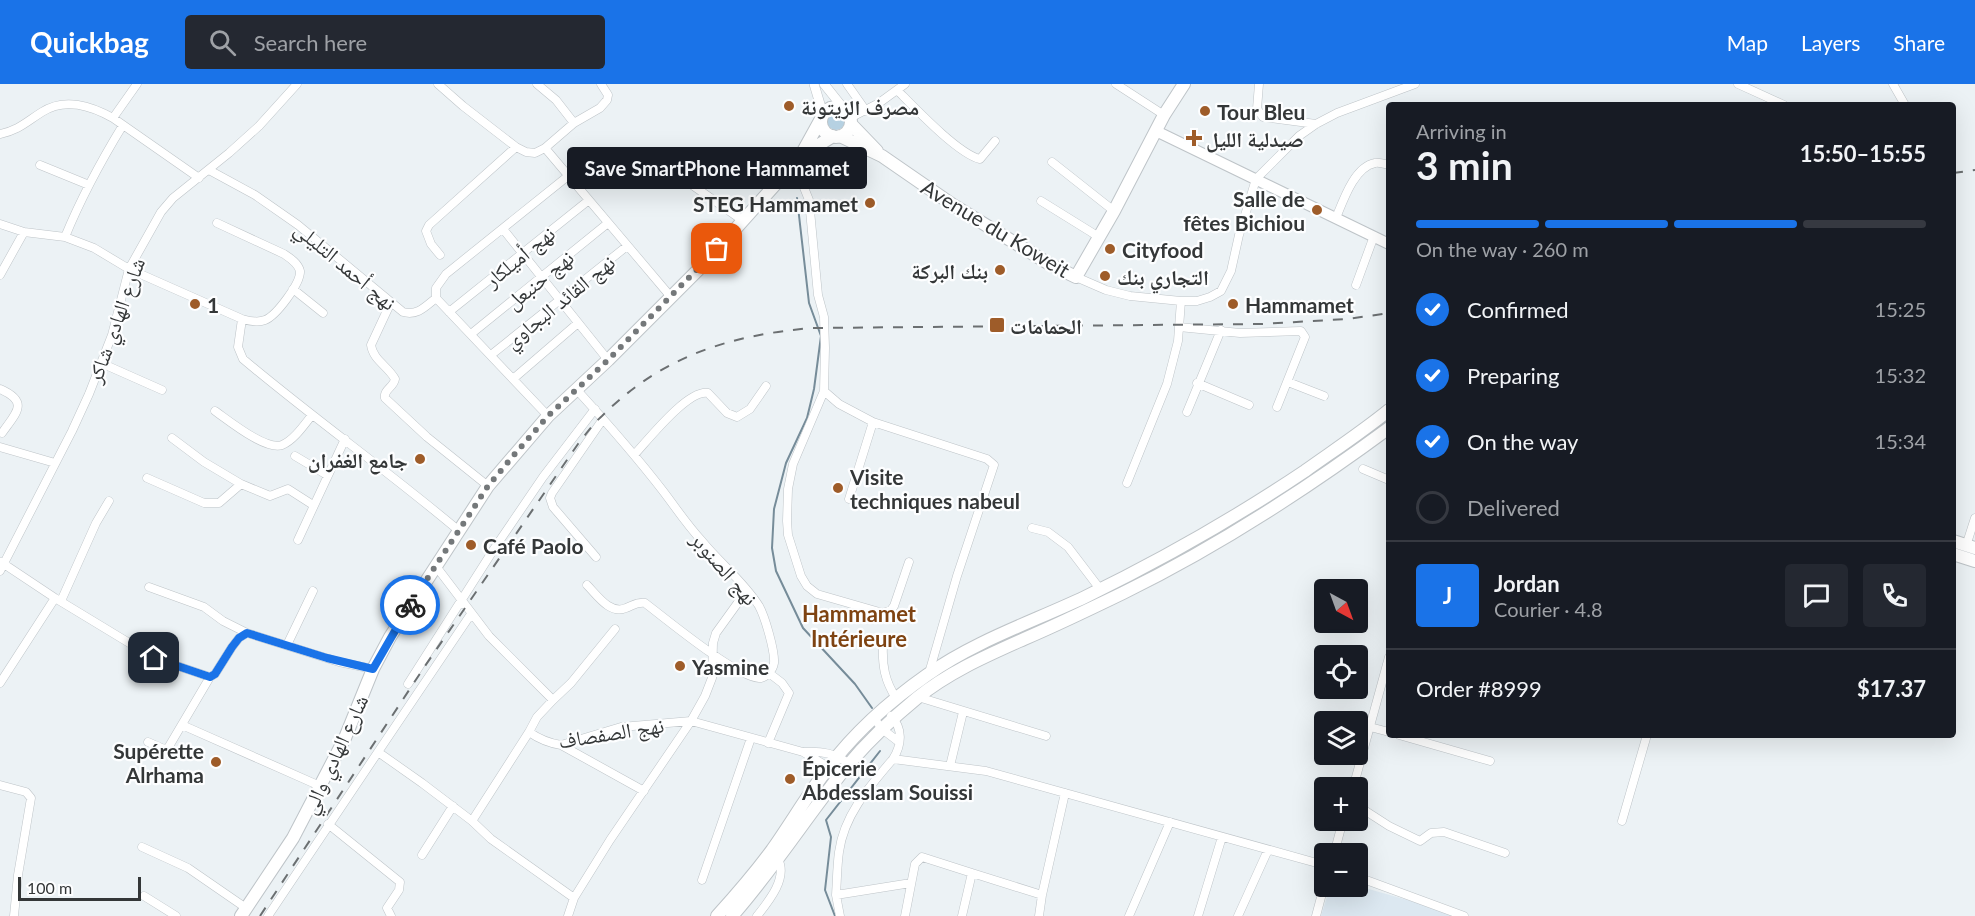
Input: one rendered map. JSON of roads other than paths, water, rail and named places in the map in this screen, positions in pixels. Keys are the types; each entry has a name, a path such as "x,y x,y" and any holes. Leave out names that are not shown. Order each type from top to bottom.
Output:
{"main road":[{"name":"Avenue du Koweit","path":"882,156 953,205 1076,277 1114,211 1164,115 1184,84"},
{"path":"797,160 822,116 832,107 848,117 882,156"},
{"path":"822,116 823,130 882,156"},
{"path":"797,160 836,136 845,134 848,117"},
{"path":"1156,131 1386,242"},
{"name":"شارع الهادي والي","path":"244,912 293,838 345,738 373,669 390,637 488,486 548,416 704,264 797,160"},
{"path":"717,916 771,850 828,767 896,698 928,674 977,644 1100,589 1208,532 1333,452 1386,412"},
{"path":"732,916 778,859 840,774 882,729 918,697 951,674 984,656 1089,610 1217,543 1299,492 1386,430"},
{"path":"1956,542 1971,547"},
{"path":"1956,555 1975,561"}],"street":[{"path":"113,118 137,84"},
{"name":"شارع الهادي شاكر","path":"1,565 72,431 112,335 129,269 161,212 173,198 259,126 297,84"},
{"path":"438,84 516,147 535,153 545,148 574,123 600,108 608,95 601,84"},
{"path":"537,84 556,100 574,123"},
{"path":"814,84 822,116"},
{"path":"824,84 848,117 866,111 904,84"},
{"path":"847,84 866,111"},
{"path":"1116,84 1164,115"},
{"path":"1259,84 1257,109 1263,117 1316,124"},
{"path":"1076,277 1106,290 1130,296 1181,301 1197,301 1221,291 1228,281 1256,179 1299,136 1316,124 1336,113 1415,84"},
{"path":"1738,84 1777,102"},
{"path":"1893,84 1903,102"},
{"path":"897,90 947,138 974,158 980,159 995,141"},
{"path":"0,134 14,131 44,110 60,104 77,104 113,118 199,178"},
{"path":"64,237 89,185 123,125"},
{"path":"440,255 427,238 426,231 429,225 516,147"},
{"path":"545,148 671,297"},
{"path":"797,160 809,201 818,295 824,317 824,391 797,453 788,489 788,535 801,576 807,586 817,594 874,611 887,613 894,606 909,562"},
{"path":"1052,162 1114,211"},
{"path":"1336,218 1356,176 1372,163 1386,164"},
{"path":"40,165 89,185"},
{"name":"نهج أحمد التليلي","path":"209,170 255,195 298,225 403,312 413,314 418,312 436,298"},
{"path":"548,416 436,298 436,288 446,274 568,176"},
{"path":"685,180 742,220"},
{"name":"نهج أميلكار","path":"449,312 589,200"},
{"path":"1041,201 1099,237"},
{"path":"0,224 24,232 64,237 94,248 129,269 242,320 261,322 270,318 293,289 300,273 297,265 269,246 247,239 217,223"},
{"name":"نهج حنبعل","path":"471,334 608,223"},
{"path":"503,229 608,360"},
{"path":"0,275 24,232"},
{"path":"1356,285 1374,236"},
{"name":"نهج القائد البجاوي","path":"491,356 627,246"},
{"path":"293,289 323,313"},
{"path":"1127,483 1167,384 1176,351 1181,301"},
{"path":"391,302 371,345 376,358 394,379 385,398 427,437 488,486"},
{"path":"242,320 238,346 243,359 458,530"},
{"path":"513,379 578,323"},
{"path":"1179,327 1260,333 1301,330 1305,337 1277,407"},
{"path":"1187,412 1197,383 1221,330"},
{"path":"101,363 162,390"},
{"path":"1288,382 1324,396"},
{"path":"1197,383 1250,405"},
{"path":"634,455 679,407 697,393 708,393 728,414 737,417 750,409 766,387"},
{"path":"0,389 10,394 19,404 16,413 1,434"},
{"name":"نهج الصنوبر","path":"577,390 634,455 702,542 747,590 764,616 774,663 769,673"},
{"path":"824,391 839,404 873,422 987,459 994,465 957,576 928,674"},
{"path":"408,684 543,477 595,409"},
{"path":"214,411 267,445 275,446 289,440 312,415"},
{"path":"596,557 553,507 550,498 603,419"},
{"path":"849,499 873,422"},
{"path":"172,438 204,462 241,484 270,496 288,489 313,505"},
{"path":"298,540 345,439"},
{"path":"0,447 55,463"},
{"path":"295,456 327,475"},
{"path":"1363,469 1386,479"},
{"path":"147,478 211,504 219,503 241,484"},
{"path":"0,683 58,599 109,501"},
{"path":"1971,547 1975,518"},
{"path":"1032,528 1047,532 1068,547 1100,589"},
{"path":"1,565 154,658 210,677"},
{"name":"نهج الصفصاف","path":"435,565 489,636 553,700 537,717 529,732 544,741 561,745 621,727 691,721 803,752 823,752 838,756 849,764"},
{"path":"587,585 607,606 614,609 622,609 635,603 645,603 732,666 760,678 769,673 782,683 789,693 768,743"},
{"path":"149,587 204,607 223,621 247,633 339,662 373,669"},
{"path":"568,916 574,898 610,840 691,721 705,696 712,678 713,643 716,633 747,590"},
{"path":"287,645 314,591"},
{"path":"268,916 471,614"},
{"path":"553,700 571,683 615,629"},
{"path":"148,742 166,749 210,677 215,674 239,638 247,633"},
{"path":"883,645 886,679 896,698"},
{"path":"1356,777 1386,668"},
{"path":"918,697 1046,736"},
{"path":"840,916 836,895 839,851 847,823 868,789 893,759 899,748 900,729 894,718 884,709"},
{"path":"950,766 963,712"},
{"path":"874,718 882,729 899,742"},
{"path":"182,725 320,786"},
{"path":"1370,727 1386,731"},
{"path":"472,821 529,732"},
{"path":"702,880 752,738"},
{"path":"1410,738 1490,761"},
{"path":"1622,821 1646,738"},
{"path":"561,745 644,791"},
{"path":"378,752 574,898"},
{"name":"نهج الصفصاف","path":"803,752 840,774"},
{"path":"893,759 986,771 1314,862"},
{"path":"0,785 26,792 31,798 18,875 14,916"},
{"path":"1039,916 1065,793"},
{"path":"422,855 453,806"},
{"path":"1368,812 1420,841 1431,833 1444,832 1505,853"},
{"path":"1129,916 1170,822"},
{"path":"328,824 400,882 399,891 387,908 391,916"},
{"path":"1198,916 1222,837"},
{"path":"142,847 188,868 244,912"},
{"path":"1238,916 1268,850"},
{"path":"905,916 915,864 922,857 1042,895"},
{"path":"757,916 782,875 782,867 778,859"},
{"path":"962,916 972,873"},
{"path":"1368,881 1464,916"},
{"path":"836,895 911,883"},
{"path":"144,896 176,916"},
{"path":"1316,916 1321,897"}],"waterway":[{"path":"797,198 809,303 821,336 814,389 807,418 786,463 774,509 772,548 776,571 803,628 855,684 872,708"},
{"path":"835,916 825,890 831,837 826,820 880,751"}],"railway":[{"path":"1956,173 1975,170"},
{"path":"260,916 425,666 578,444 596,422 625,395 673,364 725,343 753,336 812,328 1261,324 1348,319 1386,313"}],"place":[{"name":"مصرف الزيتونة","path":"789,106"},
{"name":"Tour Bleu","path":"1205,111"},
{"name":"صيدلية الليل","path":"1194,138"},
{"name":"STEG Hammamet","path":"870,203"},
{"name":"Salle de fêtes Bichiou","path":"1317,210"},
{"name":"Save SmartPhone Hammamet","path":"717,249"},
{"name":"Cityfood","path":"1110,249"},
{"name":"بنك البركة","path":"1000,270"},
{"name":"التجاري بنك","path":"1105,276"},
{"name":"1","path":"195,304"},
{"name":"Hammamet","path":"1233,304"},
{"name":"الحمامات","path":"997,325"},
{"name":"جامع الغفران","path":"420,459"},
{"name":"Visite techniques nabeul","path":"838,488"},
{"name":"Café Paolo","path":"471,545"},
{"name":"Yasmine","path":"680,666"},
{"name":"Supérette Alrhama","path":"216,762"},
{"name":"Épicerie Abdesslam Souissi","path":"790,779"}],"district":[{"name":"Hammamet Intérieure","path":"859,626"}]}
